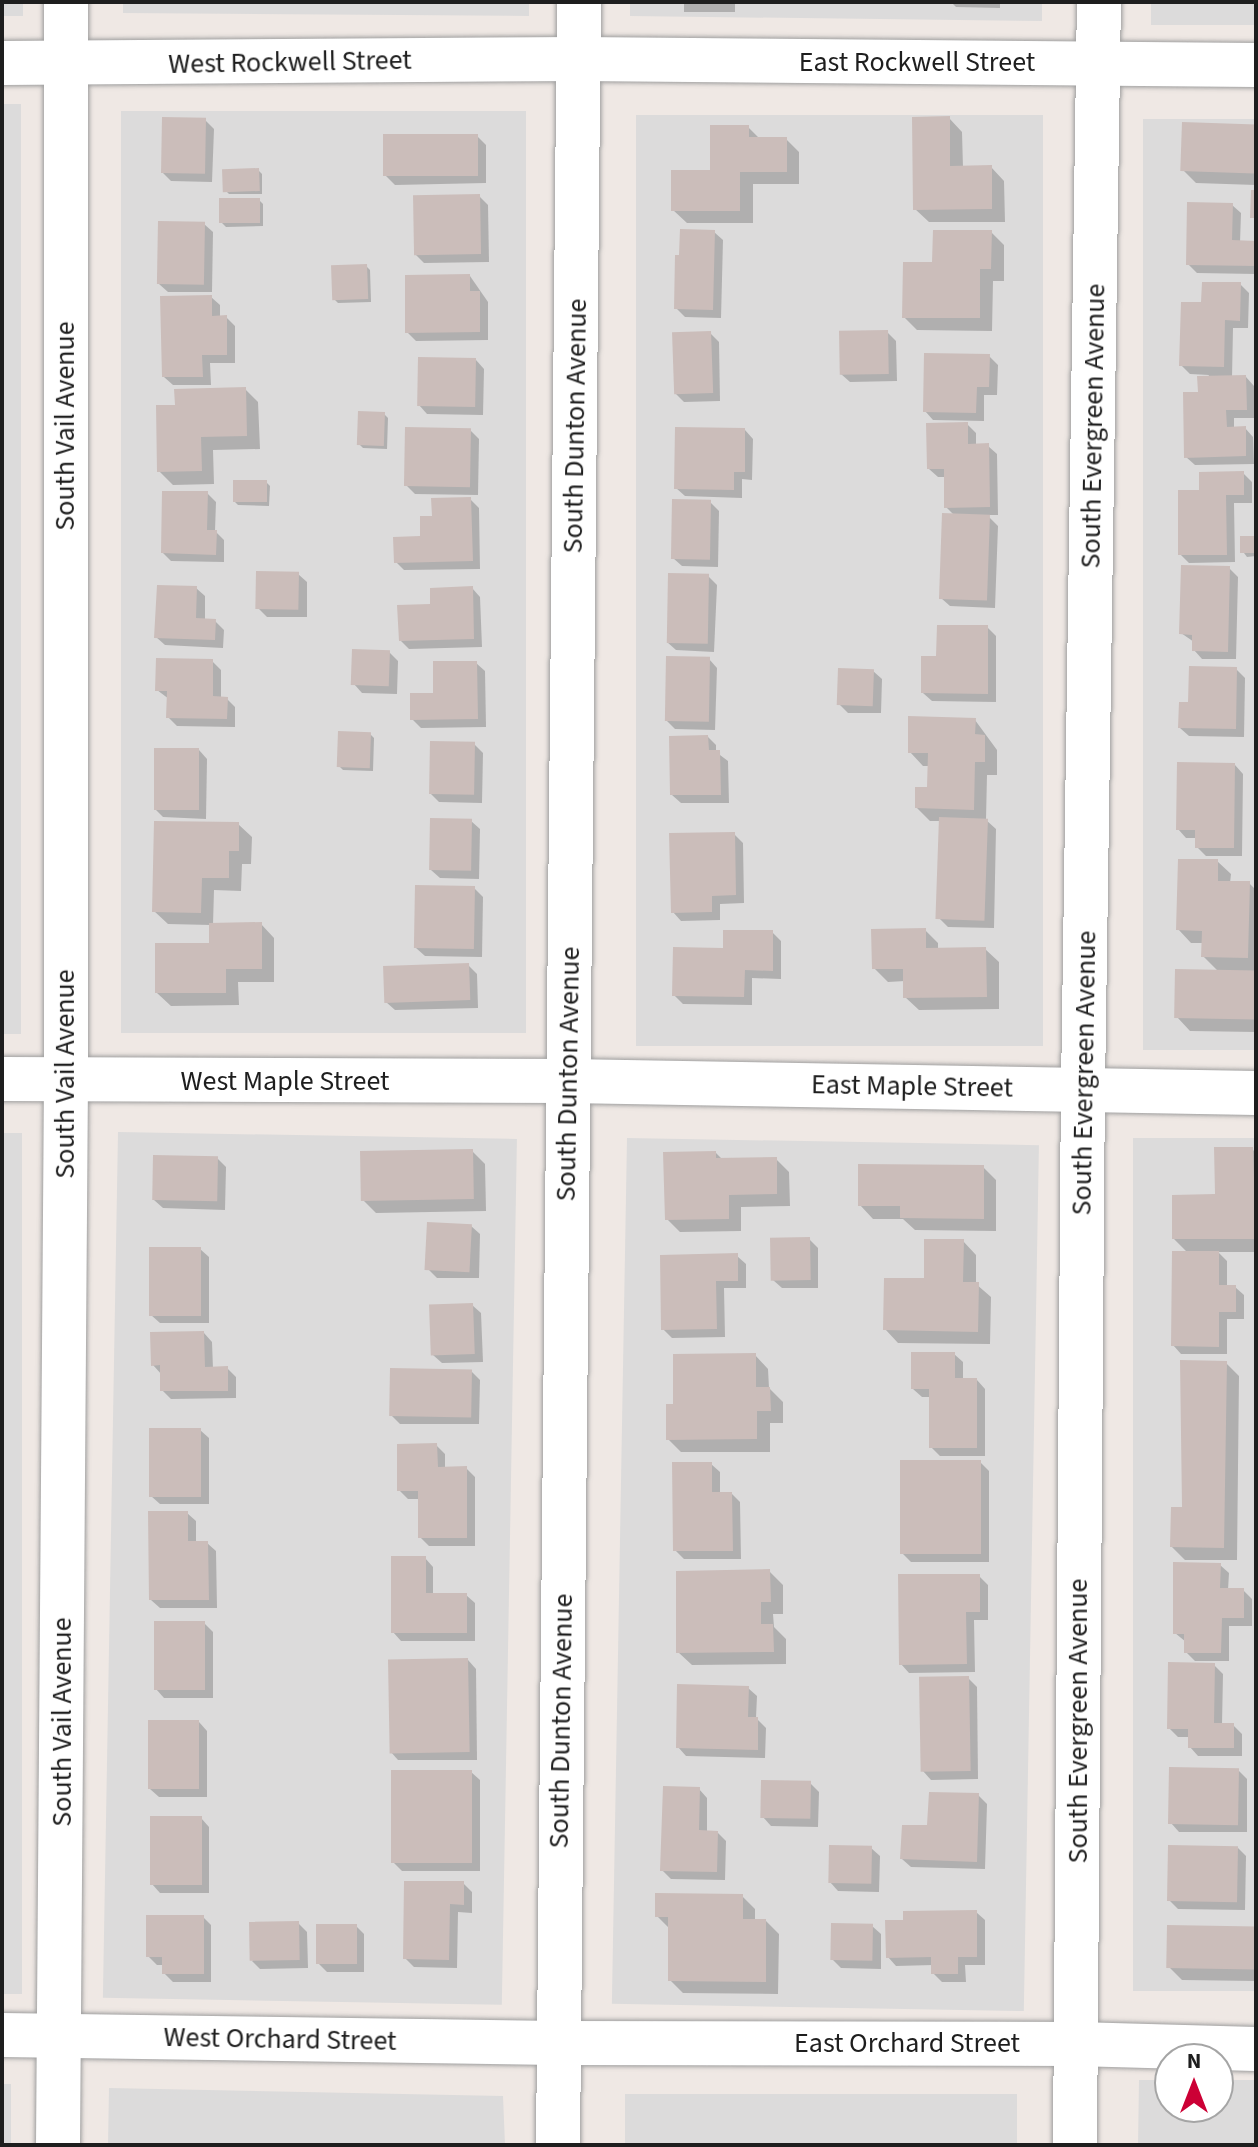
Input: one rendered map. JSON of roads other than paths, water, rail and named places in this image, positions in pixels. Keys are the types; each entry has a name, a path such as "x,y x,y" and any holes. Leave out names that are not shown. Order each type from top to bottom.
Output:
{"street":[{"name":"South Vail Avenue","path":"58,2145 66,1080 66,2"},
{"name":"South Dunton Avenue","path":"558,2145 579,2"},
{"name":"South Evergreen Avenue","path":"1075,2145 1083,1088 1099,2"},
{"name":"West Rockwell Street","path":"2,63 579,59"},
{"name":"East Rockwell Street","path":"579,59 1256,65"},
{"name":"West Maple Street","path":"2,1079 568,1081"},
{"name":"East Maple Street","path":"568,1081 1256,1093"},
{"name":"West Orchard Street","path":"2,2035 558,2043"},
{"name":"East Orchard Street","path":"558,2043 1076,2044 1256,2049"}]}
